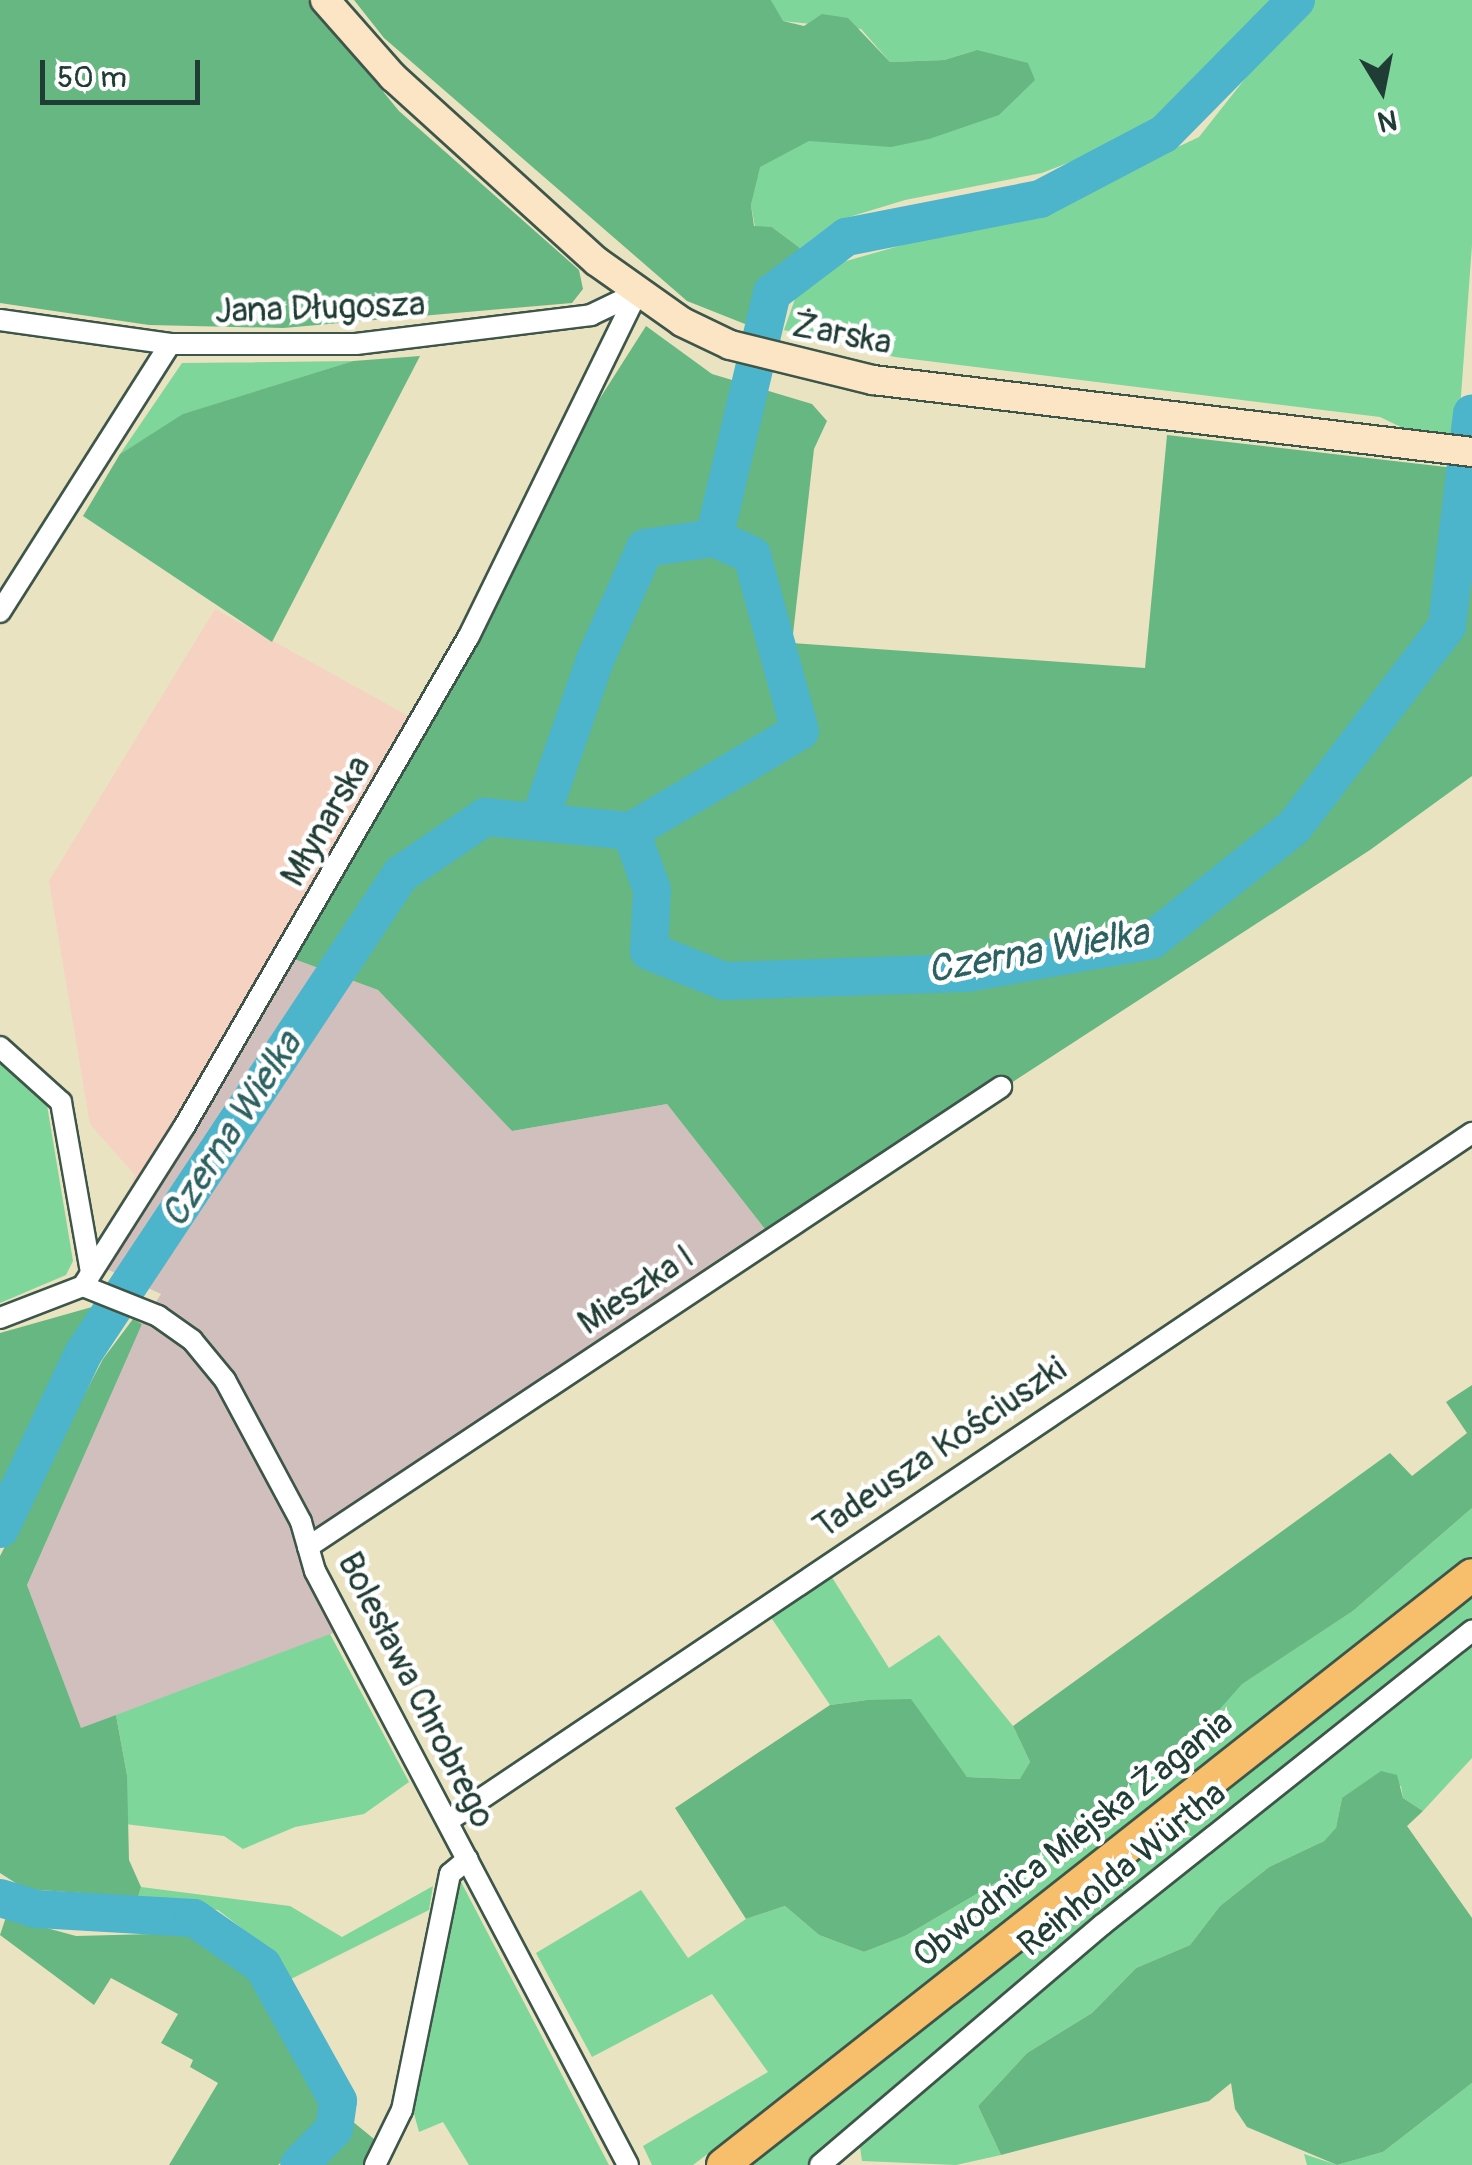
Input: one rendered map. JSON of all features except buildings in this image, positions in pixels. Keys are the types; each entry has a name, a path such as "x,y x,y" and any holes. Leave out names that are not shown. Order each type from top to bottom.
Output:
{"main road":[{"name":"Obwodnica Miejska Żagania","path":"723,2165 1472,1575"}],"street":[{"name":"Żarska","path":"325,0 393,77 637,292 730,346 811,367 1029,401 1472,452"},
{"name":"Jana Długosza","path":"0,320 170,344 319,345 478,333 591,316 637,292"},
{"name":"Młynarska","path":"92,1284 427,712 637,292"},
{"path":"0,612 170,344"},
{"path":"0,1047 61,1102 92,1284 0,1318"},
{"name":"Mieszka I","path":"308,1547 1001,1087"},
{"name":"Tadeusza Kościuszki","path":"448,1821 1472,1133"},
{"name":"Bolesława Chrobrego","path":"92,1284 158,1316 192,1340 225,1380 301,1522 308,1547 468,1860 628,2165"},
{"name":"Reinholda Würtha","path":"820,2165 1102,1925 1472,1631"},
{"path":"375,2165 402,2110 450,1874 468,1860"}],"shaded area":[{"path":"215,609 419,722 283,955 179,1155 98,1265 135,1175 90,1124 49,881"},
{"path":"283,955 378,990 512,1131 667,1104 772,1238 308,1546 344,1629 81,1729 27,1585 139,1329 161,1294 98,1265 179,1155"}],"green space":[{"path":"0,0 308,0 399,111 579,270 583,289 572,303 283,328 149,325 0,303"},
{"path":"354,0 771,0 783,21 804,26 822,14 848,18 890,62 944,60 977,50 1028,63 1035,80 999,115 929,139 891,147 809,141 760,167 751,205 754,226 772,227 800,248 745,324 687,301 384,38"},
{"path":"771,0 1284,0 1182,109 1142,134 1042,173 905,200 836,221 800,248 772,227 755,227 751,205 759,167 977,50 944,60 890,62 861,29 782,21"},
{"path":"1307,0 1472,0 1472,245 1458,437 1407,430 1380,417 895,357 784,330 800,285 818,269 1072,197 1199,137"},
{"path":"646,326 712,374 812,404 827,421 814,449 792,643 1145,668 1167,435 1472,470 1472,776 1370,850 772,1238 667,1104 512,1131 378,990 283,955 567,450"},
{"path":"420,356 272,642 83,516 120,454 183,414 353,361"},
{"path":"353,361 184,414 120,454 182,363"},
{"path":"0,1061 47,1105 73,1261 66,1275 0,1303"},
{"path":"92,1307 93,1319 0,1497 0,1333"},
{"path":"133,1319 142,1324 27,1585 81,1728 116,1715 127,1775 129,1860 141,1887 138,1897 25,1889 0,1873 0,1556 103,1359"},
{"path":"1472,1385 1472,1508 1353,1611 1242,1684 1196,1736 1140,1779 1009,1875 905,1936 864,1952 819,1935 785,1906 746,1919 675,1808 830,1705 867,1700 911,1699 967,1777 1020,1779 1030,1762 1013,1726 1390,1453 1412,1476 1467,1433 1446,1402"},
{"path":"1472,1508 1472,1560 975,1952 693,2165 652,2165 643,2146 768,2072 712,1994 592,2057 536,1953 641,1890 688,1958 746,1919 785,1906 819,1935 864,1952 905,1936 1009,1875 1140,1779 1196,1736 1241,1684 1353,1611"},
{"path":"828,1571 889,1668 939,1635 1013,1726 1030,1762 1021,1779 967,1777 939,1742 867,1700 830,1705 768,1613"},
{"path":"1472,1590 1472,1622 814,2165 753,2165"},
{"path":"330,1634 409,1782 364,1814 295,1827 243,1849 224,1836 125,1824 127,1775 116,1715"},
{"path":"1472,1639 1472,1758 1423,1811 1403,1798 1401,1786 1342,1798 1336,1829 1324,1841 1269,1867 1220,1906 1190,1945 1136,1968 1092,2013 1027,2053 978,2106 1001,2155 956,2165 862,2161 860,2147 871,2130 1007,2011 1445,1668"},
{"path":"1381,1771 1397,1775 1403,1798 1423,1811 1407,1826 1472,1918 1472,2083 1383,2152 1337,2165 1247,2127 1235,2109 1231,2083 1209,2101 1001,2155 978,2106 1027,2053 1092,2013 1136,1968 1190,1945 1220,1906 1269,1867 1324,1841 1336,1828 1342,1798"},
{"path":"460,1880 609,2165 469,2165 443,2122 419,2132 410,2099"},
{"path":"433,1886 429,1910 291,1979 266,1947 218,1910 138,1897 141,1887 290,1906 342,1937"},
{"path":"6,1917 76,1936 190,1933 237,1960 275,2004 296,2041 323,2115 316,2134 278,2165 169,2165 218,2083 190,2067 193,2060 161,2043 178,2014 111,1978 94,2005 0,1935"},
{"path":"1472,2083 1472,2165 1337,2165 1383,2152"},
{"path":"352,2121 385,2148 374,2165 324,2165"},
{"path":"1304,2154 1337,2165 1307,2165"}],"waterway":[{"name":"Czerna Wielka","path":"539,822 595,660 645,548 714,538 772,293 846,237 1040,199 1164,134 1296,0"},
{"name":"Czerna Wielka","path":"0,1529 83,1354 401,874 485,817 631,831 652,890 649,951 724,981 967,973 1152,940 1294,827 1447,626 1472,413"},
{"name":"Czerna Wielka","path":"631,831 800,731 752,555 714,538"},
{"name":"Czerna Wielka","path":"0,1898 37,1909 194,1918 263,1966 338,2101 334,2129 299,2165"}]}
